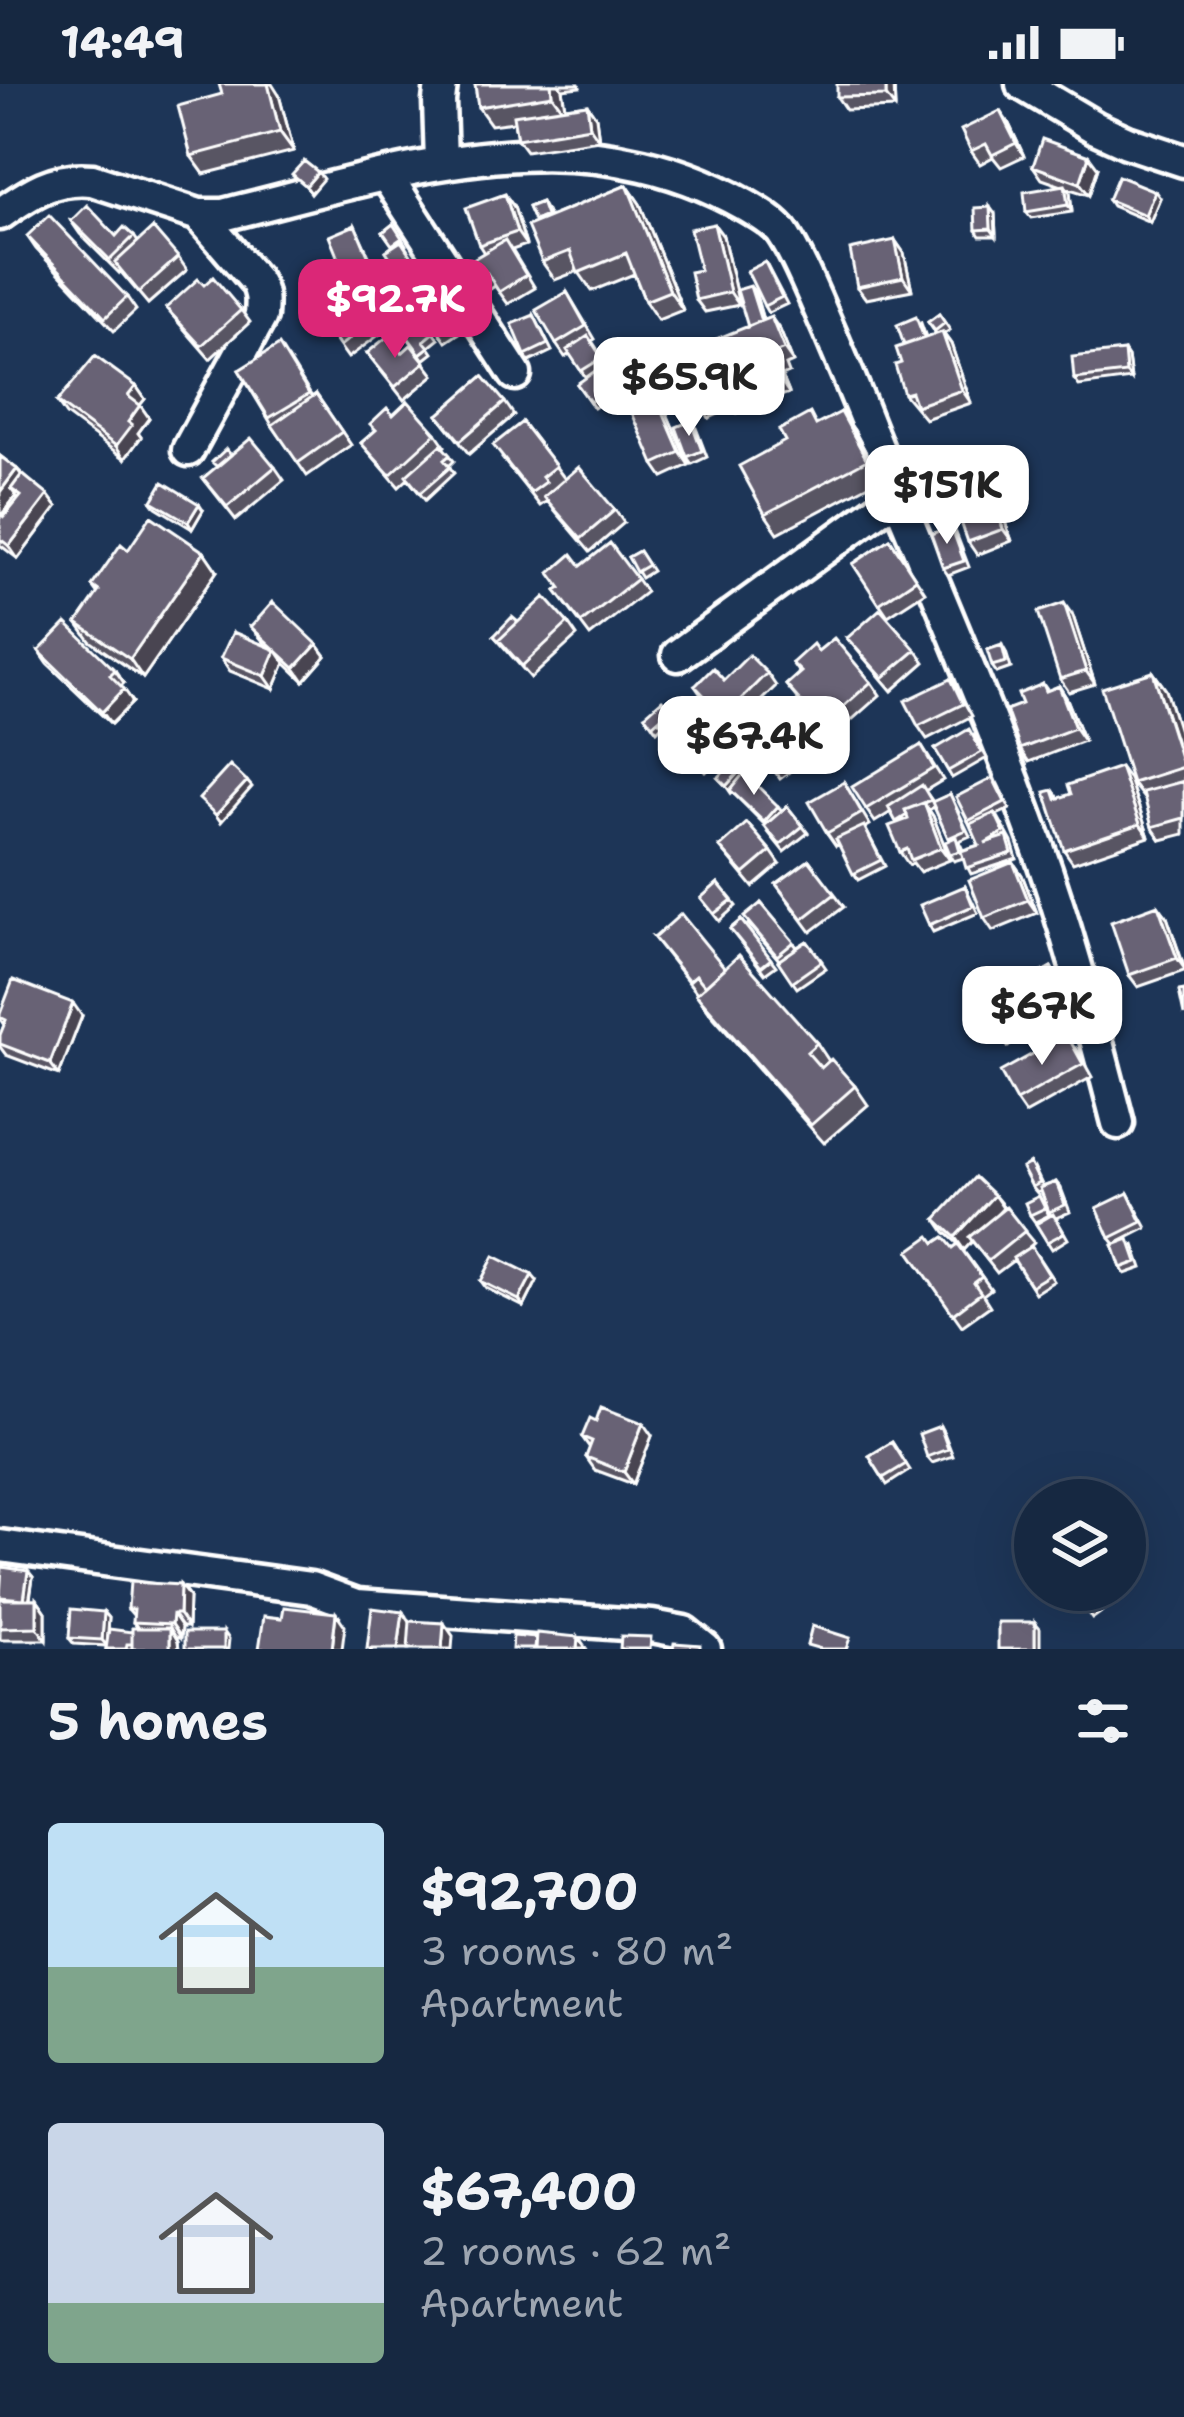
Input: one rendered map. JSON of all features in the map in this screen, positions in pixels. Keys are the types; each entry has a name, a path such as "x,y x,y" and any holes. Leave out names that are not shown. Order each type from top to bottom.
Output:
{"street":[{"path":"441,84 441,162"},
{"path":"1022,84 1096,128 1184,161"},
{"path":"0,214 48,183 76,178 199,215 223,215 441,162 567,154 616,158 698,182 778,227 833,339 1045,868 1082,980 1118,1123"},
{"path":"386,175 515,374"},
{"path":"188,449 261,316 262,298 255,280 199,215"},
{"path":"678,656 897,496"},
{"path":"0,1546 311,1588 357,1605 652,1626 684,1632 705,1649"},
{"path":"353,1649 357,1605"}],"building":[{"path":"219,84 268,84 280,132 191,156 178,106 222,94"},
{"path":"475,84 551,84 552,95 478,107"},
{"path":"837,84 886,84 886,96 837,97"},
{"path":"587,104 590,127 517,139 513,115"},
{"path":"1000,111 1016,143 992,155 986,144 971,151 961,130"},
{"path":"1042,139 1089,156 1080,183 1033,166"},
{"path":"304,161 318,172 306,186 292,174"},
{"path":"1118,176 1155,191 1145,215 1108,200"},
{"path":"627,185 670,291 645,301 626,253 578,273 570,251 542,262 527,226"},
{"path":"1065,185 1068,205 1026,212 1024,192"},
{"path":"505,194 517,232 479,245 466,208"},
{"path":"541,202 546,216 534,221 528,207"},
{"path":"87,205 116,236 124,227 134,236 110,260 71,221"},
{"path":"990,207 991,229 976,230 975,208"},
{"path":"49,215 127,297 105,318 27,236"},
{"path":"393,224 402,238 392,245 383,232"},
{"path":"714,224 730,292 696,300 690,272 700,270 690,229"},
{"path":"355,225 370,260 343,271 329,236"},
{"path":"153,228 178,257 139,292 115,263"},
{"path":"505,240 526,275 499,292 487,273 480,277 470,261"},
{"path":"895,240 903,277 857,287 850,250"},
{"path":"401,241 452,319 437,329 386,251"},
{"path":"386,259 399,275 375,294 372,290 366,294 357,282"},
{"path":"765,262 782,297 764,306 747,271"},
{"path":"213,277 241,310 201,346 166,308 198,279 204,285"},
{"path":"750,286 761,321 748,327 737,290"},
{"path":"372,290 387,310 340,346 325,326"},
{"path":"567,292 586,326 556,344 536,310"},
{"path":"413,304 435,332 424,341 429,347 420,354 394,318"},
{"path":"939,314 945,323 935,331 928,322"},
{"path":"534,315 548,344 525,355 512,324"},
{"path":"771,317 784,349 777,352 780,360 773,363 780,380 728,401 706,343"},
{"path":"916,317 924,338 904,345 897,325"},
{"path":"942,332 962,390 916,406 911,392 904,394 895,365 901,363 896,348"},
{"path":"388,336 402,353 411,345 425,362 395,387 367,353"},
{"path":"588,336 602,358 581,371 567,350"},
{"path":"279,345 309,394 269,418 239,370"},
{"path":"635,347 680,452 654,464 609,359"},
{"path":"1124,351 1126,373 1074,379 1072,357"},
{"path":"95,356 136,386 128,396 140,405 116,446 57,402"},
{"path":"710,369 725,403 705,411 690,378"},
{"path":"595,371 608,389 590,402 577,384"},
{"path":"483,376 505,402 460,441 438,415"},
{"path":"316,394 342,432 298,463 272,425"},
{"path":"408,401 436,433 390,475 361,443 376,430 370,424 387,408 393,415"},
{"path":"841,412 867,460 765,514 739,466 785,441 779,430 810,413 816,425"},
{"path":"691,421 702,451 687,457 676,427"},
{"path":"522,422 556,466 531,493 493,445"},
{"path":"251,438 275,467 227,507 203,478"},
{"path":"441,445 450,455 444,460 450,467 420,493 406,476"},
{"path":"226,449 231,455 217,467 212,462"},
{"path":"0,456 17,469 0,492"},
{"path":"579,467 615,510 581,539 544,497"},
{"path":"22,474 48,495 9,546 0,539 0,514 4,517 21,496 11,489"},
{"path":"163,482 199,504 188,522 152,501"},
{"path":"992,495 1003,529 968,542 956,508"},
{"path":"151,516 204,552 130,659 77,623 99,591 92,586 121,544 128,550"},
{"path":"951,526 964,561 943,568 931,534"},
{"path":"890,539 916,579 879,604 853,564"},
{"path":"610,543 637,579 581,623 556,591 561,588 550,573 572,554 581,566"},
{"path":"639,551 648,565 636,572 628,557"},
{"path":"545,597 568,623 522,666 499,640"},
{"path":"273,602 317,644 295,668 251,627"},
{"path":"1064,603 1086,671 1060,679 1038,612"},
{"path":"880,609 916,650 883,678 847,638"},
{"path":"512,617 518,622 501,643 494,636"},
{"path":"66,623 115,670 110,675 124,689 102,712 39,651"},
{"path":"233,632 276,650 265,676 221,658"},
{"path":"834,638 871,682 828,720 815,705 809,711 786,685 801,672 792,663 813,644 818,651"},
{"path":"1002,645 1006,662 992,666 987,650"},
{"path":"749,655 767,673 724,716 695,686 713,668 724,680"},
{"path":"1153,672 1183,767 1132,783 1102,688"},
{"path":"951,679 963,704 918,726 905,701"},
{"path":"1043,684 1046,691 1059,686 1075,728 1020,749 1006,710 1022,704 1018,694"},
{"path":"662,700 670,709 652,725 645,715"},
{"path":"676,703 715,742 697,759 659,721"},
{"path":"799,709 816,732 771,767 754,743"},
{"path":"969,729 982,752 948,771 935,749"},
{"path":"921,745 934,768 866,809 852,787"},
{"path":"732,763 741,770 726,786 718,778"},
{"path":"230,765 247,781 216,815 199,799"},
{"path":"1120,767 1140,824 1064,850 1045,792 1053,790 1056,799 1071,794 1068,785"},
{"path":"744,773 778,806 764,822 730,790"},
{"path":"993,778 1005,802 968,821 956,797"},
{"path":"1184,781 1184,818 1152,827 1143,792"},
{"path":"844,782 862,813 827,833 809,802"},
{"path":"922,785 931,800 905,810 907,815 896,822 888,807"},
{"path":"950,794 966,830 948,838 932,802"},
{"path":"924,803 941,848 911,860 907,849 900,852 889,826 908,819 905,810"},
{"path":"787,806 803,826 780,845 764,826"},
{"path":"995,813 1004,832 985,843 1007,836 1012,853 966,868 961,851 979,845 970,824"},
{"path":"747,823 771,851 744,874 720,847"},
{"path":"864,826 881,860 853,874 836,839"},
{"path":"956,837 960,851 950,854 945,842"},
{"path":"809,860 835,894 803,919 776,884"},
{"path":"1013,862 1028,900 984,918 969,880"},
{"path":"718,883 732,900 714,914 701,898"},
{"path":"965,886 973,906 929,925 920,905"},
{"path":"761,903 794,942 777,956 744,917"},
{"path":"1158,905 1177,958 1129,975 1111,922"},
{"path":"681,914 725,968 705,986 696,975 689,981 654,938"},
{"path":"741,920 771,959 761,967 730,929"},
{"path":"807,941 822,961 792,982 778,961"},
{"path":"739,955 817,1043 807,1052 821,1068 831,1059 855,1086 811,1125 696,994"},
{"path":"1051,967 1061,986 1046,995 1035,976"},
{"path":"1020,975 1040,1005 999,1034 979,1005"},
{"path":"13,980 73,1003 50,1063 0,1044 6,1020 0,1014"},
{"path":"1067,1035 1083,1064 1016,1101 1000,1072"},
{"path":"1030,1163 1040,1183 1032,1187 1022,1168"},
{"path":"975,1177 994,1195 955,1237 936,1219"},
{"path":"1056,1182 1065,1205 1049,1212 1040,1188"},
{"path":"1128,1193 1142,1222 1110,1238 1097,1208"},
{"path":"1039,1196 1045,1208 1030,1215 1025,1203"},
{"path":"1006,1207 1025,1231 988,1261 969,1237"},
{"path":"1053,1214 1064,1233 1047,1242 1036,1224"},
{"path":"930,1236 935,1243 944,1237 953,1248 958,1244 982,1277 974,1283 981,1293 953,1314 909,1251"},
{"path":"1129,1239 1137,1262 1121,1268 1113,1245"},
{"path":"1031,1246 1049,1275 1031,1286 1013,1258"},
{"path":"494,1256 532,1275 519,1300 481,1281"},
{"path":"601,1407 643,1423 624,1472 586,1457 592,1441 582,1437"},
{"path":"940,1426 948,1449 927,1457 919,1434"},
{"path":"892,1442 906,1464 883,1478 869,1456"},
{"path":"2,1567 28,1571 24,1599 0,1597"},
{"path":"130,1582 180,1585 179,1614 173,1614 172,1624 133,1622 134,1609 128,1609"},
{"path":"0,1599 37,1599 37,1627 0,1628"},
{"path":"284,1607 336,1613 332,1649 259,1649 264,1616 282,1618"},
{"path":"372,1608 403,1612 398,1649 367,1649"},
{"path":"71,1609 104,1612 102,1640 69,1638"},
{"path":"410,1621 444,1623 442,1649 408,1649"},
{"path":"998,1622 1035,1622 1035,1649 998,1649"},
{"path":"812,1626 850,1638 846,1649 807,1645"},
{"path":"132,1628 170,1628 170,1649 132,1649"},
{"path":"109,1629 132,1632 132,1644 126,1649 106,1649"},
{"path":"185,1632 224,1632 224,1649 185,1649"},
{"path":"537,1633 578,1637 577,1649 536,1649"},
{"path":"513,1636 536,1638 535,1649 512,1649"},
{"path":"621,1636 651,1637 650,1649 620,1649"},
{"path":"674,1643 700,1645 700,1649 673,1649"}]}
